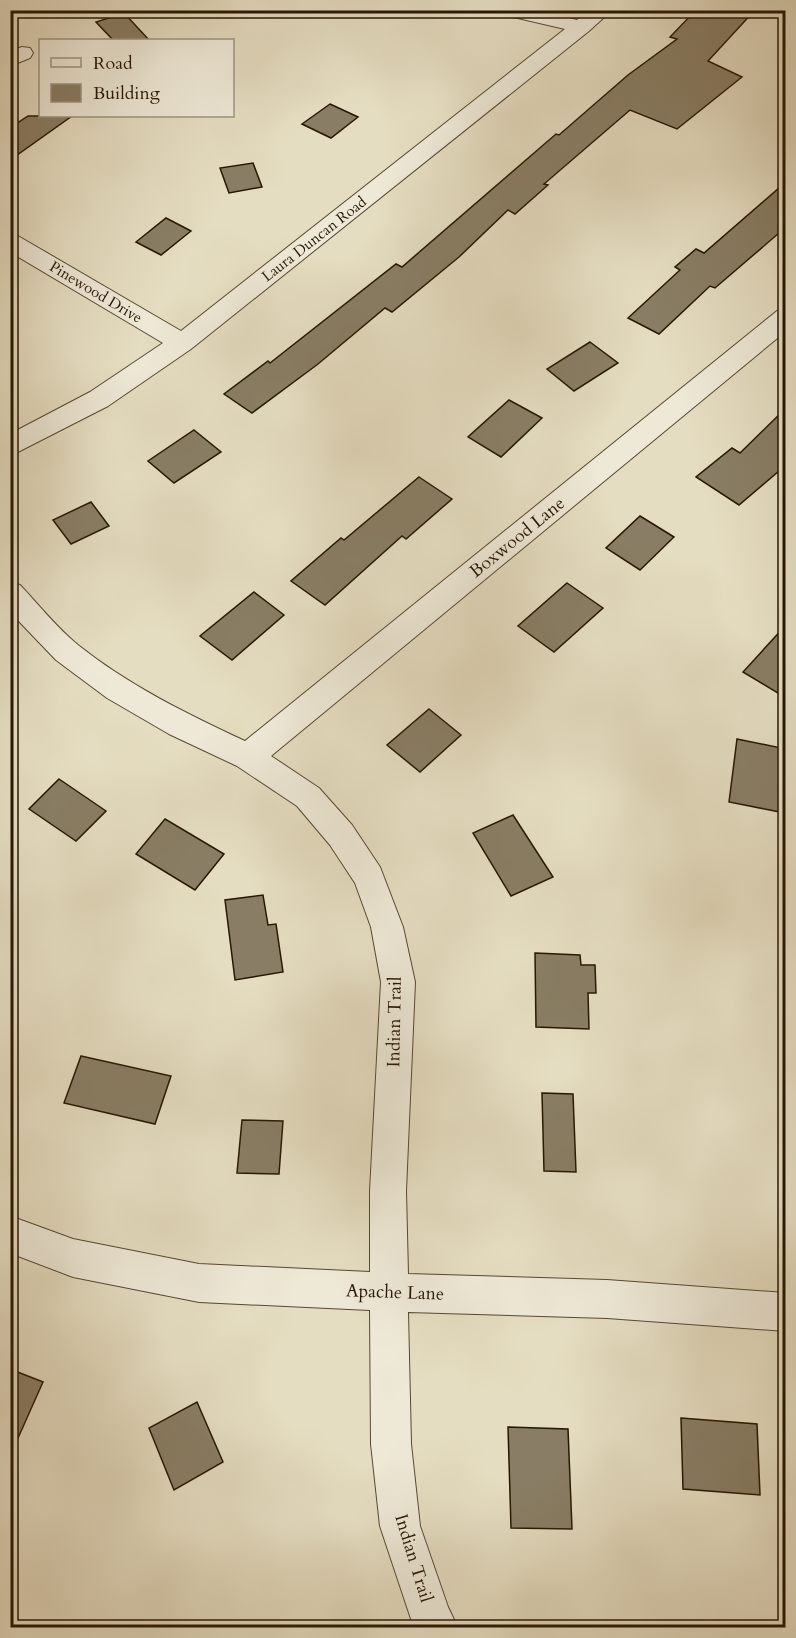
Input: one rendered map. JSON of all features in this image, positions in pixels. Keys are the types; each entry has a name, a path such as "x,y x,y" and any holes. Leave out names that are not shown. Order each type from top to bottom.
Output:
{"street":[{"path":"508,10 582,27"},
{"name":"Laura Duncan Road","path":"10,446 99,399 182,344 602,10"},
{"name":"Pinewood Drive","path":"10,241 182,344"},
{"name":"Boxwood Lane","path":"248,757 786,317"},
{"name":"Indian Trail","path":"10,593 66,652 118,689 180,725 248,757 308,797 340,835 369,877 387,927 398,982 387,1191 391,1444 400,1526 431,1618 437,1628"},
{"name":"Apache Lane","path":"10,1234 73,1258 199,1283 607,1299 786,1312"}],"building":[{"path":"696,10 755,10 708,61 742,77 677,129 630,110 544,184 548,185 515,214 508,210 459,257 392,312 385,308 318,364 252,413 224,394 268,361 270,363 396,264 402,267 556,134 559,135 628,75 677,39 670,37"},
{"path":"124,13 148,39 112,39 96,22"},
{"path":"330,104 358,117 331,138 302,124"},
{"path":"28,116 71,117 10,160 10,128"},
{"path":"253,163 262,187 229,193 220,168"},
{"path":"786,182 786,227 715,288 710,286 659,334 628,318 680,270 675,267 696,249 704,253"},
{"path":"166,218 191,231 161,255 136,242"},
{"path":"590,342 618,363 574,391 547,369"},
{"path":"509,400 542,418 501,457 468,437"},
{"path":"786,408 786,465 739,505 696,477 732,448 740,453"},
{"path":"194,430 221,452 174,483 148,461"},
{"path":"419,477 452,499 406,539 402,536 325,605 291,581 341,538 344,540"},
{"path":"91,502 109,526 71,544 53,520"},
{"path":"640,516 674,537 640,570 606,548"},
{"path":"567,583 603,608 554,652 518,626"},
{"path":"254,592 284,615 232,660 200,636"},
{"path":"786,625 786,698 743,672"},
{"path":"429,709 461,735 420,772 387,745"},
{"path":"737,739 786,749 780,812 729,802"},
{"path":"59,779 106,811 76,841 29,809"},
{"path":"513,815 553,877 511,896 473,833"},
{"path":"165,819 224,854 195,890 136,854"},
{"path":"263,895 268,925 276,924 283,972 235,980 225,900"},
{"path":"535,953 580,955 581,965 595,965 596,993 588,993 589,1029 536,1027"},
{"path":"81,1056 171,1076 155,1124 64,1103"},
{"path":"542,1093 573,1094 576,1172 544,1171"},
{"path":"242,1120 283,1121 279,1174 237,1173"},
{"path":"10,1369 43,1382 10,1456"},
{"path":"197,1402 223,1462 174,1490 149,1428"},
{"path":"681,1418 757,1424 760,1495 683,1489"},
{"path":"508,1427 568,1429 572,1529 511,1528"}]}
